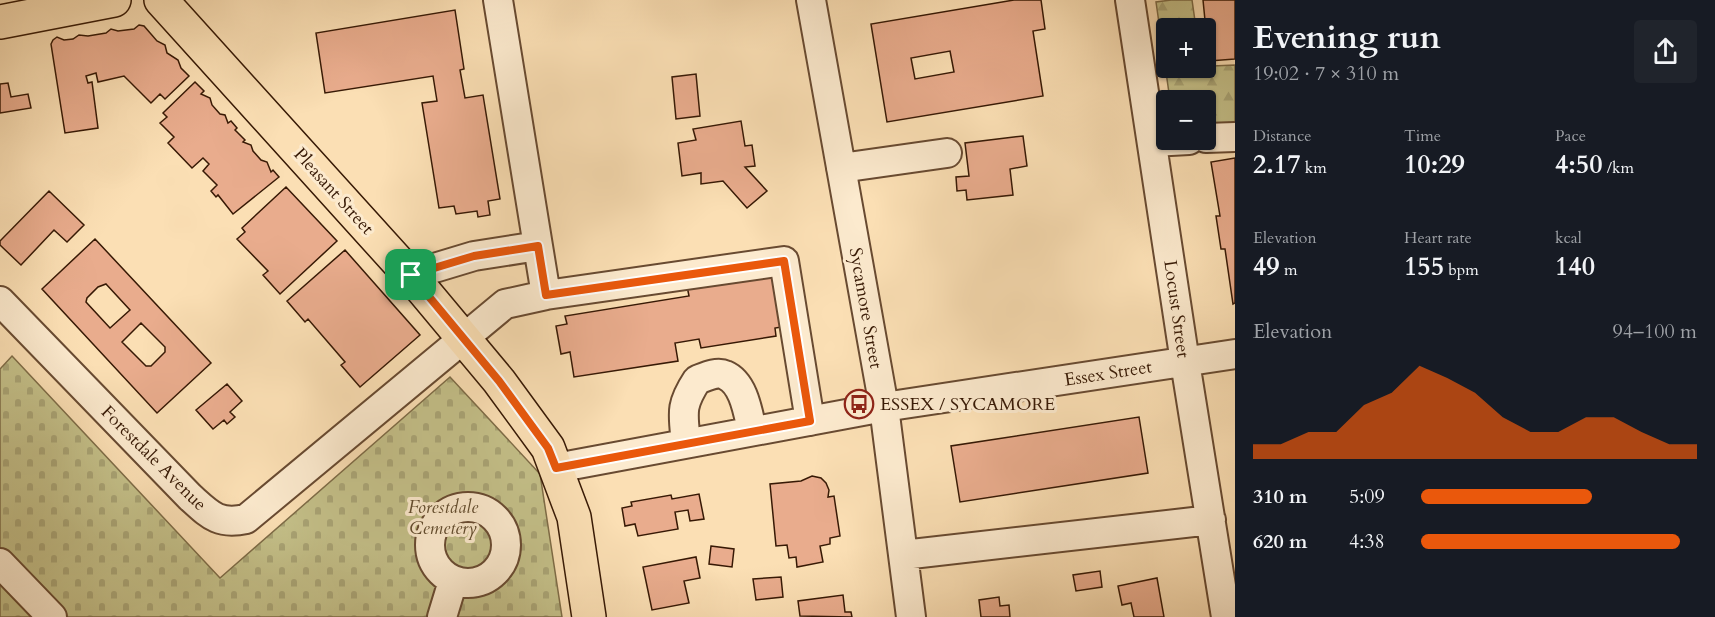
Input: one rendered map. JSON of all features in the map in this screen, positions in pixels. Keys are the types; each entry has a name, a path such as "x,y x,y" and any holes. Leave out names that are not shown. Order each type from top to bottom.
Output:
{"main road":[{"path":"0,22 114,0"},
{"name":"Pleasant Street","path":"161,0 411,275 499,381 548,448 574,517 589,617"}],"street":[{"path":"498,0 546,295"},
{"name":"Sycamore Street","path":"811,0 884,407 911,617"},
{"name":"Locust Street","path":"1130,0 1226,617"},
{"path":"1216,138 1235,137"},
{"path":"1152,142 1156,142"},
{"path":"841,168 947,153"},
{"path":"411,275 474,256 538,246"},
{"name":"Forestdale Avenue","path":"0,302 190,497 209,514 229,523 246,519 505,304 546,295 784,261 810,421"},
{"name":"Essex Street","path":"556,468 884,407 1235,354"},
{"path":"686,443 682,410 686,397 697,380 715,374 725,375 735,383 743,396 752,430"},
{"path":"903,555 1211,520"},
{"path":"0,563 52,617"},
{"path":"442,617 453,581"}],"green space":[{"path":"1192,0 1195,18 1158,18 1156,2"},
{"path":"1235,65 1235,128 1216,128 1216,90 1169,90 1167,78 1216,78 1216,66"},
{"name":"Forestdale Cemetery","path":"12,356 220,578 450,377 540,474 562,617 0,617 0,369"}],"building":[{"path":"1014,0 1041,0 1045,29 1033,31 1043,96 887,122 871,24","holes":["950,51 954,72 915,79 911,58"]},
{"path":"1203,0 1235,0 1235,59 1216,60 1216,18 1205,18"},
{"path":"455,10 464,69 460,70 465,98 483,95 500,199 488,201 490,215 478,217 477,211 456,214 454,206 439,208 422,103 437,101 433,76 325,93 316,33"},
{"path":"139,25 144,26 157,41 165,45 167,53 178,60 181,68 189,76 165,99 160,94 151,103 124,76 98,82 96,73 86,76 88,83 92,82 98,128 65,133 51,44 53,40 57,37 64,40 73,39 79,35 106,33 111,29 118,31 134,29"},
{"path":"696,74 700,116 676,119 672,77"},
{"path":"195,82 204,91 201,94 210,98 212,105 220,114 225,115 228,123 231,121 237,128 235,130 245,140 243,142 251,145 261,160 267,162 271,172 273,170 279,177 233,214 218,195 216,197 211,191 217,185 203,171 209,164 203,158 192,168 168,143 174,137 160,123 167,117 163,113"},
{"path":"8,83 11,97 28,94 31,108 0,113 0,84"},
{"path":"741,121 745,146 752,145 755,166 745,167 767,191 747,208 723,181 701,184 701,173 682,176 678,143 696,140 693,129"},
{"path":"1023,136 1027,166 1010,169 1013,195 967,200 966,190 957,191 956,177 969,176 965,143"},
{"path":"1235,158 1235,303 1233,304 1225,249 1221,249 1216,216 1220,216 1211,162"},
{"path":"286,187 337,241 280,294 263,275 268,271 237,239 245,232 242,228"},
{"path":"49,191 84,225 67,242 54,230 21,265 0,245 0,241"},
{"path":"95,239 211,363 157,413 42,289","holes":["106,284 130,310 110,328 86,302 98,287","141,323 165,347 165,352 151,366 146,366 122,342"]},
{"path":"345,250 420,335 360,387 341,365 345,362 308,319 305,322 287,301"},
{"path":"782,271 787,326 775,328 776,336 701,348 699,339 675,343 678,361 574,377 570,352 561,354 556,326 567,324 565,316 689,296 687,286"},
{"path":"227,384 242,401 230,412 235,417 227,424 224,420 213,429 196,410"},
{"path":"1139,417 1148,473 960,502 951,446"},
{"path":"812,476 821,478 826,483 829,490 828,497 834,496 840,536 830,538 830,544 820,546 823,562 797,567 796,557 789,558 787,545 776,546 770,484 801,481"},
{"path":"699,494 704,519 690,521 688,510 675,512 678,529 638,536 635,524 625,526 622,508 632,506 631,502 671,495 672,499"},
{"path":"711,546 734,549 732,567 709,564"},
{"path":"696,557 700,578 684,581 689,603 652,610 643,567"},
{"path":"1100,571 1102,587 1076,591 1073,575"},
{"path":"781,577 783,597 756,600 753,579"},
{"path":"1157,578 1164,617 1134,617 1131,603 1122,605 1118,586"},
{"path":"843,595 845,612 851,612 852,617 800,616 798,601"},
{"path":"999,597 1000,606 1009,605 1010,617 981,617 979,600"}],"place":[{"name":"ESSEX / SYCAMORE","path":"859,404"}],"route":[{"path":"538,246 546,295 784,261 810,421 556,468 548,448 499,381 411,275 474,256 538,246"}]}
